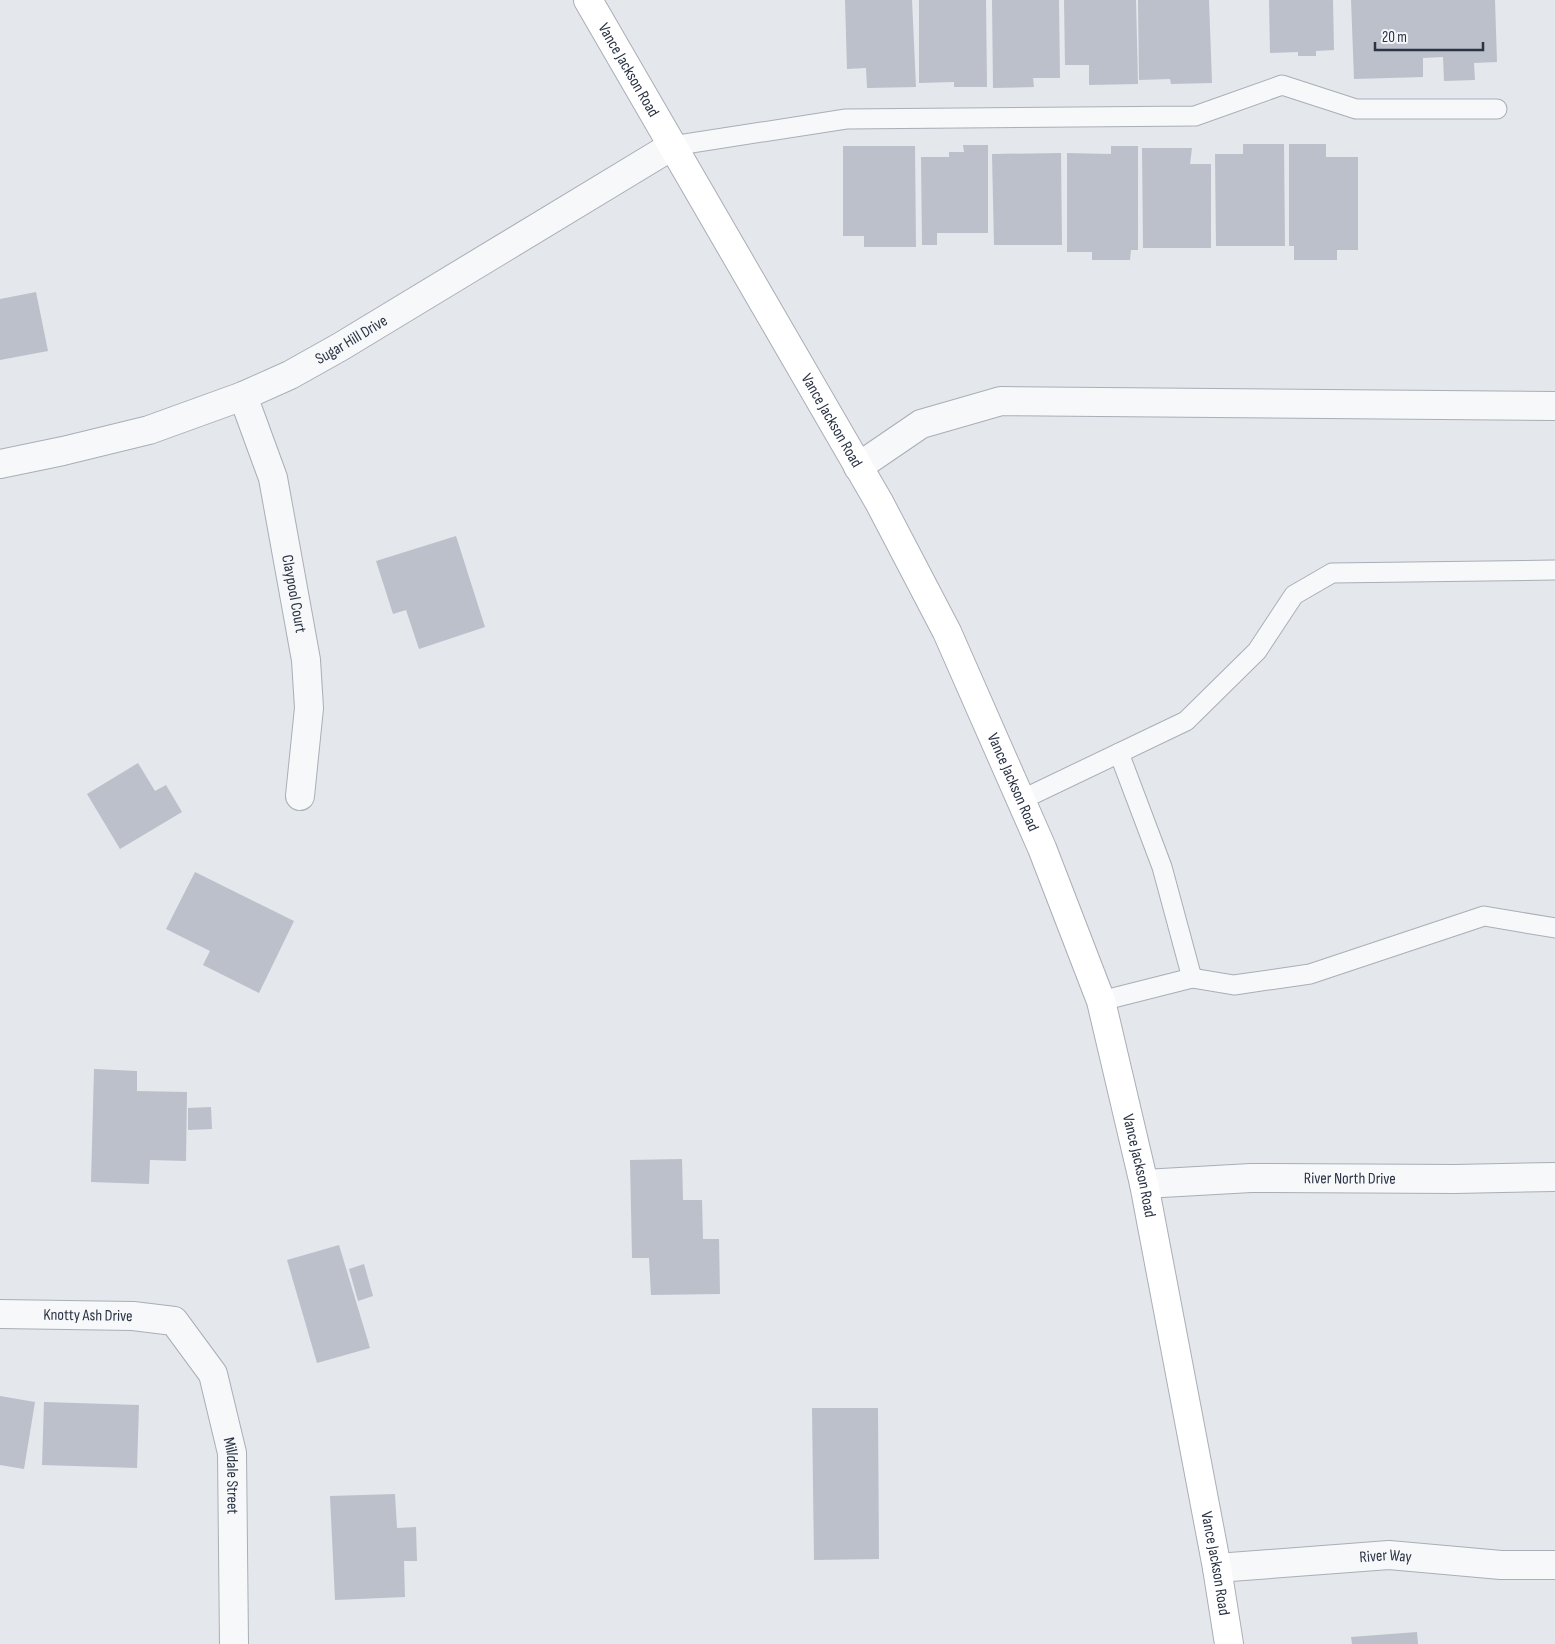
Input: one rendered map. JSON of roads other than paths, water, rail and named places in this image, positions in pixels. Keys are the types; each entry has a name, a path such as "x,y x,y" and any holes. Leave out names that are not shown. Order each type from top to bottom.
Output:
{"main road":[{"name":"Vance Jackson Road","path":"588,0 858,467 947,632 1042,848 1101,1000 1144,1184 1229,1644"}],"street":[{"name":"Sugar Hill Drive","path":"0,464 149,430 243,396 290,375 340,347 672,146"},
{"name":"Claypool Court","path":"243,396 273,478 306,660 308,708 300,796"},
{"path":"858,467 920,424 1002,401 1088,400 1555,406"},
{"name":"River North Drive","path":"1144,1184 1251,1178 1455,1179 1555,1177"},
{"name":"Knotty Ash Drive","path":"0,1314 133,1316 174,1321"},
{"name":"Milldale Street","path":"174,1321 212,1374 232,1453 234,1644"},
{"name":"River Way","path":"1216,1568 1389,1555 1501,1565 1555,1565"}],"lane":[{"path":"672,146 846,119 1195,116 1282,84 1356,109 1496,109"},
{"path":"1021,800 1186,721 1257,651 1294,595 1332,573 1555,570"},
{"path":"1118,753 1162,867 1192,978"},
{"path":"1101,1000 1192,978 1234,985 1310,974 1484,916 1555,928"}]}
